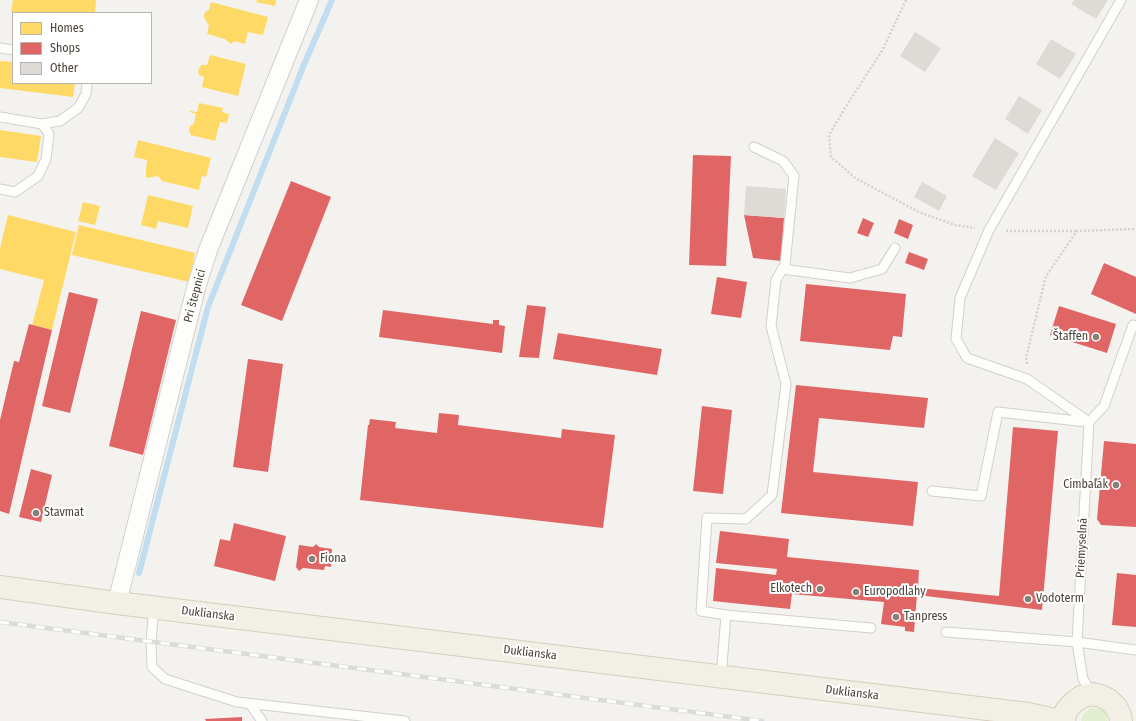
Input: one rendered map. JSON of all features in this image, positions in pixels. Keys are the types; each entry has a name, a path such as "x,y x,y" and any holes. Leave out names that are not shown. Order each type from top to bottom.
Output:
{"main road":[{"name":"Duklianska","path":"0,586 117,603 1028,714 1060,721"},
{"path":"1064,721 1066,711 1072,703 1082,697 1092,694 1109,700 1116,707 1121,721"}],"street":[{"name":"Pri štepnici","path":"117,603 196,288 206,256 309,0"}],"lane":[{"path":"1089,422 1027,379 967,358 956,339 960,298 989,230 1121,0"},
{"path":"0,48 12,50"},
{"path":"0,117 42,124 60,121 78,108 86,94 87,84"},
{"path":"0,189 16,192 38,176 46,159 49,134 42,124"},
{"path":"754,147 783,161 794,176 785,265 776,280 771,326 786,384 772,495 746,519 707,518 701,611 726,615 871,628"},
{"path":"782,269 850,278 882,269 895,248"},
{"path":"1089,422 1104,406 1133,325"},
{"path":"932,491 981,496 998,412 1089,422"},
{"name":"Priemyselná","path":"1089,422 1077,642 1083,679 1092,694"},
{"path":"154,607 151,642 152,667 165,679 237,702 405,721"},
{"path":"721,677 726,615"},
{"path":"946,632 1077,642 1136,650"},
{"path":"250,704 262,721"}],"path":[{"path":"906,0 883,49 844,108 829,136 831,157 855,178 919,212 955,225 989,230 1077,232 1136,229"},
{"path":"1027,379 1026,358 1046,276 1077,232"}],"green space":[{"path":"1091,708 1102,710 1106,714 1108,721 1081,721 1082,716"}],"building: Homes":[{"path":"13,0 96,0 95,12 11,12"},
{"path":"257,0 276,0 275,6 256,2"},
{"path":"211,2 268,17 263,35 248,32 245,44 234,41 231,44 225,39 207,34 209,26 204,17 205,12 209,10"},
{"path":"210,55 246,64 238,96 202,87 204,77 199,75 198,71 201,65 207,65"},
{"path":"0,61 12,62 12,84 75,84 73,97 0,88"},
{"path":"199,103 223,108 222,112 229,114 227,123 220,122 215,141 191,135 189,131 190,126 194,124 196,114 190,111 197,112"},
{"path":"0,130 41,136 37,162 0,157"},
{"path":"138,140 211,158 206,177 202,176 199,190 162,181 158,176 146,178 147,160 134,157"},
{"path":"148,195 193,206 188,228 158,221 156,229 141,225"},
{"path":"83,202 100,206 95,225 78,221"},
{"path":"8,215 76,232 52,330 32,325 44,280 0,269 0,248"},
{"path":"79,225 195,253 189,282 72,255"}],"building: Shops":[{"path":"693,155 731,156 726,266 689,265"},
{"path":"291,181 331,197 282,321 241,305"},
{"path":"744,215 784,218 781,261 753,258"},
{"path":"863,218 874,223 868,237 857,233"},
{"path":"899,219 913,225 908,239 894,233"},
{"path":"909,252 928,259 924,270 905,263"},
{"path":"1104,263 1136,277 1136,314 1091,294"},
{"path":"717,277 747,282 741,318 711,314"},
{"path":"806,284 906,294 902,337 893,336 890,350 800,341"},
{"path":"69,292 98,299 70,413 42,406"},
{"path":"527,305 546,307 539,358 519,357"},
{"path":"1059,306 1116,324 1107,353 1050,335"},
{"path":"383,310 493,324 493,320 499,320 499,325 505,326 502,353 379,337"},
{"path":"141,311 176,320 143,455 109,446"},
{"path":"29,324 52,330 9,514 0,511 0,420 14,361 19,362"},
{"path":"558,333 662,349 657,375 553,359"},
{"path":"248,359 283,364 268,472 233,467"},
{"path":"796,385 928,398 924,428 819,418 813,472 918,482 913,526 781,513"},
{"path":"702,406 732,410 723,494 693,491"},
{"path":"439,413 459,415 458,425 561,438 562,429 615,435 603,528 360,500 368,425 370,419 396,422 395,428 437,433"},
{"path":"1013,427 1058,431 1042,610 917,595 914,632 905,631 905,627 881,624 884,602 792,594 790,609 713,601 716,568 776,575 777,569 716,563 720,531 789,539 787,557 919,570 918,588 999,596"},
{"path":"1104,441 1136,444 1136,527 1101,525 1097,519"},
{"path":"31,469 52,475 41,522 19,517"},
{"path":"234,523 286,536 275,581 214,566 220,539 230,541"},
{"path":"316,544 319,547 332,549 331,567 325,566 324,570 303,568 299,571 296,567 299,545 313,547"},
{"path":"1117,573 1136,575 1136,627 1112,625"},
{"path":"242,717 242,721 206,721 205,719"}],"building: Other":[{"path":"1074,0 1108,0 1096,19 1071,4"},
{"path":"915,32 941,48 925,72 900,56"},
{"path":"1051,39 1076,54 1060,79 1036,64"},
{"path":"1019,96 1042,110 1028,134 1005,119"},
{"path":"995,138 1019,153 996,190 972,176"},
{"path":"922,182 947,196 939,211 914,197"},
{"path":"746,186 786,189 784,218 744,215"}],"waterway":[{"path":"139,573 208,307 303,67 332,0"}],"railway":[{"path":"0,622 762,721"}],"place":[{"name":"Štaffen","path":"1096,337"},
{"name":"Cimbaľák","path":"1116,485"},
{"name":"Stavmat","path":"36,513"},
{"name":"Fiona","path":"312,559"},
{"name":"Elkotech","path":"820,589"},
{"name":"Europodlahy","path":"856,592"},
{"name":"Vodoterm","path":"1028,599"},
{"name":"Tanpress","path":"896,617"}]}
